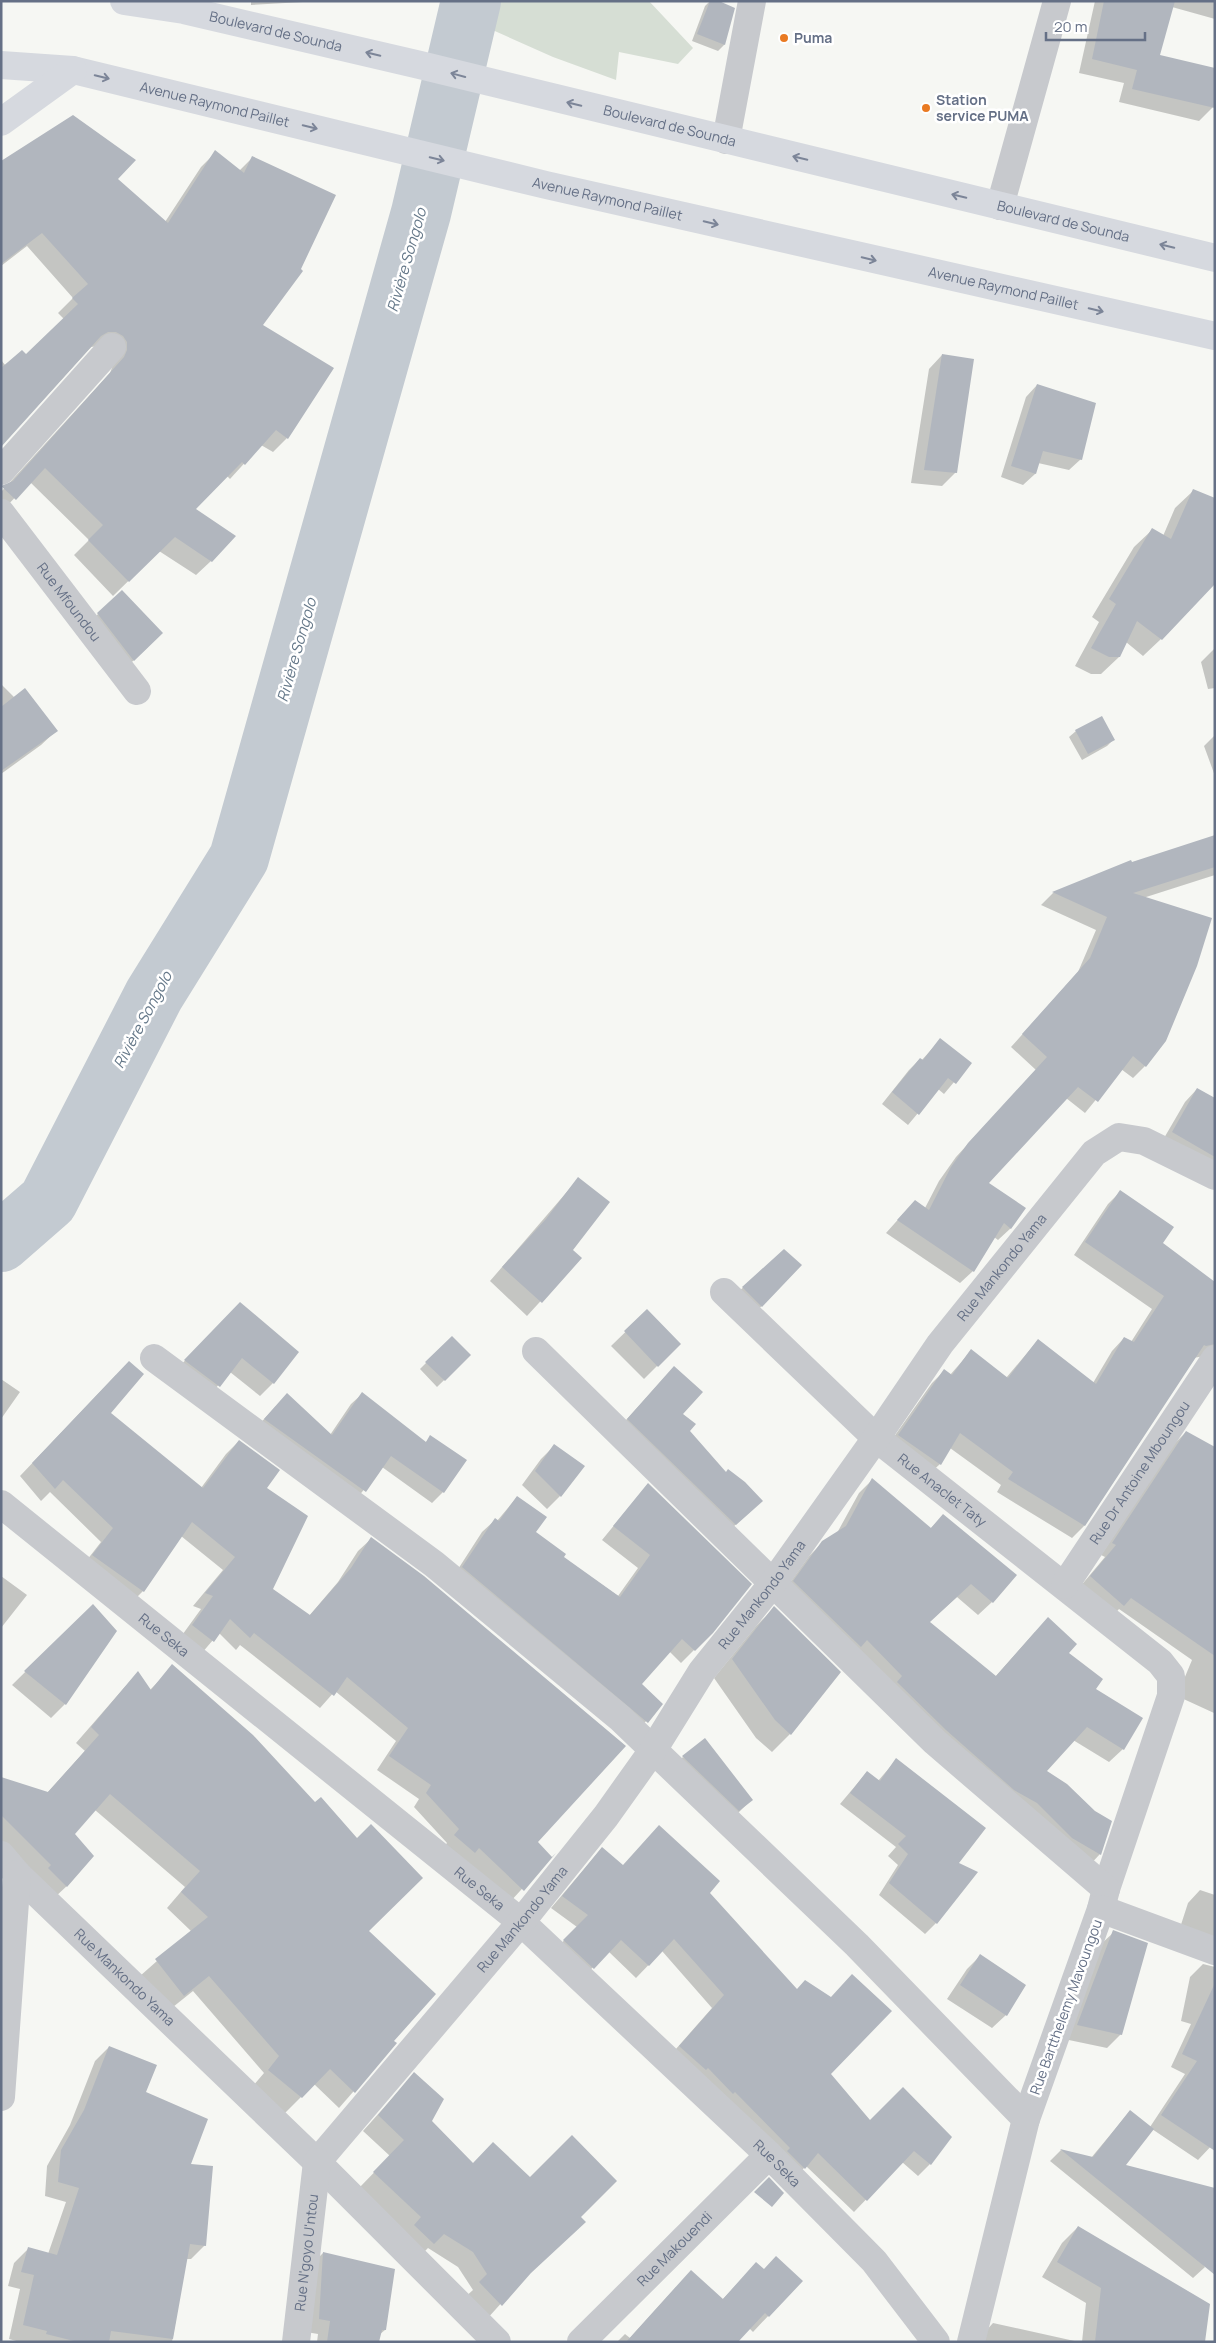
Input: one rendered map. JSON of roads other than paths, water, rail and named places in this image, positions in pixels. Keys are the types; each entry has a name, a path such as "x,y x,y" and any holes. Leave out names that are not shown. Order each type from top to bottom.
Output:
{"main road":[{"name":"Boulevard de Sounda","path":"124,1 184,10 420,65 496,85 1215,258"},
{"name":"Avenue Raymond Paillet","path":"1,65 73,70 476,168 1215,336"},
{"path":"1,122 73,70"}],"street":[{"path":"726,140 752,1"},
{"path":"1000,206 1057,1"},
{"path":"1,471 112,347"},
{"name":"Rue Mfoundou","path":"1,513 137,691"},
{"name":"Rue Mankondo Yama","path":"9,1864 317,2162 521,1922 606,1816 653,1750 702,1671 773,1583 940,1344 1094,1152 1119,1137 1144,1141 1215,1176"},
{"name":"Rue Anaclet Taty","path":"724,1292 876,1438 1160,1662 1170,1676"},
{"path":"536,1351 935,1742 1104,1899 1215,1951"},
{"path":"154,1358 434,1564 620,1718 857,1945 1026,2119"},
{"name":"Rue Dr Antoine Mboungou","path":"1065,1586 1215,1359"},
{"name":"Rue Seka","path":"1,1504 521,1922 768,2155 874,2261 936,2342"},
{"name":"Rue Bartthelemy Mavoungou","path":"971,2342 1026,2119 1104,1899 1172,1696 1170,1676"},
{"name":"Rue Mankondo Yama","path":"1,2097 9,1864"},
{"name":"Rue Makouendi","path":"581,2342 768,2155"},
{"path":"317,2162 497,2342"},
{"name":"Rue N'goyo U'ntou","path":"296,2342 317,2162"}],"waterway":[{"name":"Rivière Songolo","path":"1,1242 48,1201 154,995 239,858 421,213 471,1"}],"place":[{"name":"Puma","path":"784,38"},
{"name":"Station service PUMA","path":"926,108"}]}
